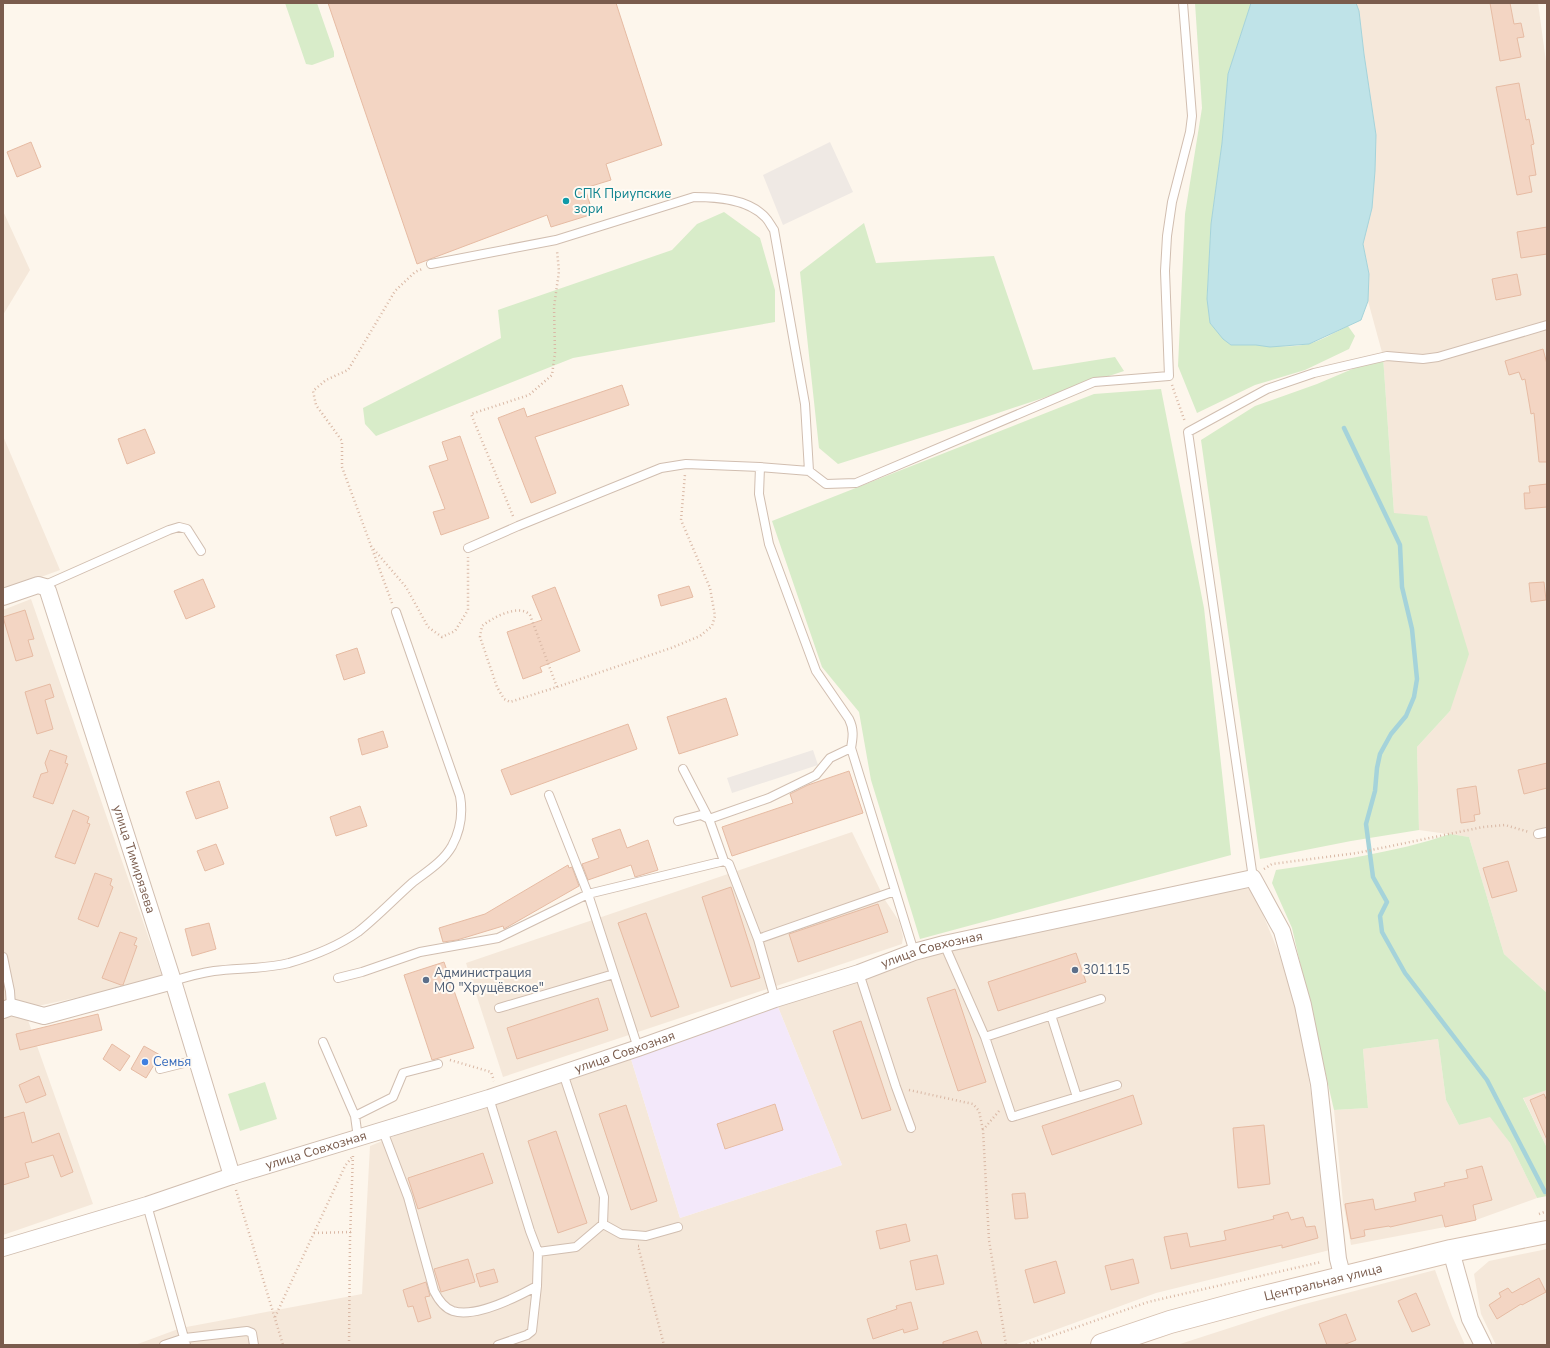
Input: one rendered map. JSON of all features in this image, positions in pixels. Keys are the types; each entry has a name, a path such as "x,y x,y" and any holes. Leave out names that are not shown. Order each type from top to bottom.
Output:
{"main road":[{"name":"Центральная улица","path":"1102,1345 1170,1322 1256,1299 1341,1268 1450,1251 1547,1232"}],"street":[{"path":"3,597 38,585 43,586"},
{"name":"улица Тимирязева","path":"43,586 48,591 173,981 232,1176"},
{"name":"улица Совхозная","path":"3,1248 147,1205 232,1176 356,1145 382,1131 493,1097 638,1048 775,999 859,973 914,952 944,944 1252,878"},
{"path":"1252,878 1282,931 1303,1005 1319,1084 1341,1268"},
{"path":"7,1008 44,1016 173,981"},
{"path":"1450,1251 1470,1319 1483,1345"}],"lane":[{"path":"468,548 661,468 686,464 760,467 809,471 826,484 856,483 1094,382 1169,376 1165,271 1166,236 1172,202 1190,132 1192,116 1183,3"},
{"path":"431,264 556,240 694,198 709,197 732,200 750,206 764,215 774,230 805,404 809,471"},
{"path":"1252,878 1188,432 1267,389 1314,373 1387,356 1423,359 1438,357 1547,325"},
{"path":"760,467 759,494 769,544 816,671 849,719 852,727 853,733 851,748 914,952"},
{"path":"43,586 169,530 179,528 187,529 201,551"},
{"path":"173,981 214,971 273,966 290,963 331,947 366,926 396,897 439,862 452,846 461,816 460,796 396,612"},
{"path":"678,821 701,815 709,819 769,798 816,775 830,758 851,748"},
{"path":"683,769 709,819 724,861 729,864 758,939 775,999"},
{"path":"549,795 588,894 638,1048"},
{"path":"1538,834 1547,832"},
{"path":"338,978 362,972 420,952 498,938 588,894 724,861"},
{"path":"758,939 895,891"},
{"path":"944,944 985,1037 1012,1117 1117,1085"},
{"path":"3,957 10,991 7,1008"},
{"path":"859,973 911,1128"},
{"path":"499,1008 614,974"},
{"path":"985,1037 1101,999"},
{"path":"1051,1015 1078,1097"},
{"path":"324,1042 355,1116 356,1145"},
{"path":"160,1069 196,1060"},
{"path":"355,1116 393,1097 403,1073 438,1064"},
{"path":"538,1252 576,1247 603,1224 604,1197 563,1073"},
{"path":"493,1097 530,1231 538,1252 537,1286 532,1331 527,1335 498,1345"},
{"path":"382,1131 408,1197 434,1291 446,1308 452,1311 469,1312 504,1301 537,1286"},
{"path":"147,1205 186,1341"},
{"path":"603,1224 621,1234 648,1235 678,1227"},
{"path":"164,1345 247,1331 252,1333 254,1345"}],"path":[{"path":"518,526 471,414 529,395 552,375 555,353 554,307 559,270 556,240"},
{"path":"396,612 342,467 342,440 316,405 313,391 326,380 348,370 395,292 415,272 431,264"},
{"path":"1169,376 1188,432"},
{"path":"557,687 530,615 527,612 522,611 505,613 493,618 482,626 480,638 497,687 504,699 513,702 557,687 678,645 700,636 712,626 715,616 710,588 681,520 686,464"},
{"path":"370,544 406,587 428,627 442,637 454,631 468,610 468,548"},
{"path":"1252,878 1272,864 1357,853 1483,827 1505,825 1538,834"},
{"path":"450,1060 491,1072 493,1097"},
{"path":"896,1087 973,1104 979,1111 983,1130 989,1240 1006,1345"},
{"path":"983,1130 1007,1102"},
{"path":"349,1345 352,1157 356,1145"},
{"path":"275,1317 345,1166 352,1157"},
{"path":"232,1176 283,1345"},
{"path":"314,1233 350,1232"},
{"path":"648,1235 645,1244 638,1246 664,1345"},
{"path":"1026,1345 1148,1302 1341,1268"}],"shaded area":[{"path":"1356,3 1538,3 1547,69 1547,993 1504,954 1469,837 1419,830 1417,747 1450,711 1394,513 1383,356 1368,301 1369,274 1363,244 1372,208 1376,135 1359,11"},
{"path":"830,142 853,192 783,225 763,175"},
{"path":"3,211 30,270 3,315"},
{"path":"3,436 60,570 3,591"},
{"path":"31,599 163,979 24,1009 93,1204 3,1235 3,610"},
{"path":"813,750 818,765 732,793 727,778"},
{"path":"852,832 885,900 899,921 903,937 902,944 503,1077 466,963"},
{"path":"1252,888 1278,951 1298,1010 1312,1100 1330,1250 1156,1293 1014,1345 135,1345 181,1328 362,1294 370,1146 397,1135 631,1059 680,1218 842,1165 778,1007 962,946 1190,897"},
{"path":"778,1007 842,1165 680,1218 631,1059"},
{"path":"1438,1039 1446,1100 1459,1125 1490,1116 1510,1143 1537,1198 1476,1220 1351,1245 1343,1202 1334,1110 1368,1108 1363,1049"},
{"path":"1547,1090 1547,1148 1523,1097"},
{"path":"1547,1249 1547,1345 1496,1345 1481,1314 1474,1274 1489,1261"},
{"path":"1435,1270 1452,1316 1465,1345 1177,1345 1301,1305"}],"green space":[{"path":"285,3 317,3 334,52 334,57 312,65 306,64"},
{"path":"1195,3 1251,3 1228,74 1222,143 1211,224 1207,299 1210,323 1231,345 1250,344 1299,346 1317,341 1348,326 1355,336 1349,349 1305,370 1255,385 1197,413 1178,366 1185,214 1202,108"},
{"path":"724,212 760,238 775,290 775,322 573,358 376,436 365,424 363,408 501,338 498,310 672,250 697,224"},
{"path":"864,223 876,263 994,256 1033,370 1115,357 1124,371 838,464 819,448 800,272"},
{"path":"1383,356 1394,513 1427,516 1469,654 1450,711 1417,747 1419,830 1351,841 1260,859 1201,440 1255,406 1317,384"},
{"path":"1161,389 1204,608 1231,855 920,939 871,780 859,712 822,667 772,521 1094,394"},
{"path":"1450,834 1469,837 1504,954 1547,993 1547,1090 1523,1098 1547,1148 1547,1196 1537,1198 1510,1143 1490,1117 1459,1125 1446,1100 1438,1039 1363,1049 1368,1108 1334,1110 1292,928 1272,883 1276,870 1342,860 1386,851 1429,841"},
{"path":"265,1082 277,1119 240,1131 228,1094"}],"water":[{"path":"1251,3 1356,3 1359,11 1376,135 1372,208 1363,244 1369,274 1368,301 1361,320 1309,344 1270,347 1256,345 1231,345 1223,339 1210,323 1207,299 1211,224 1222,143 1228,74"}],"building":[{"path":"328,3 616,3 662,145 606,164 611,180 585,188 593,214 551,227 547,215 417,264"},
{"path":"1490,3 1510,3 1514,24 1521,23 1524,37 1517,38 1521,57 1500,61"},
{"path":"1519,83 1526,120 1529,119 1534,144 1531,145 1536,175 1529,176 1532,192 1517,195 1496,87"},
{"path":"31,142 41,167 17,177 7,152"},
{"path":"1547,227 1547,254 1521,258 1517,232"},
{"path":"1517,274 1521,295 1496,300 1492,279"},
{"path":"1543,349 1547,364 1547,462 1539,462 1534,413 1531,414 1525,379 1522,380 1519,372 1509,375 1505,361"},
{"path":"622,385 629,405 535,437 556,493 531,503 498,418 524,408 527,417"},
{"path":"145,429 155,453 127,464 118,439"},
{"path":"460,436 489,518 441,535 433,512 445,509 429,466 448,460 442,442"},
{"path":"1547,484 1547,507 1525,509 1524,493 1530,493 1529,486"},
{"path":"203,579 215,607 186,619 174,591"},
{"path":"1544,582 1546,600 1531,602 1529,583"},
{"path":"689,586 693,597 661,606 658,595"},
{"path":"555,587 580,651 540,667 542,672 523,679 507,632 542,620 532,596"},
{"path":"25,610 34,639 28,640 33,656 16,661 3,617"},
{"path":"357,648 365,673 344,680 336,655"},
{"path":"50,684 54,697 45,700 53,729 37,734 25,692"},
{"path":"726,698 738,735 679,754 667,717"},
{"path":"628,724 637,749 511,795 501,770"},
{"path":"383,731 388,747 362,755 358,739"},
{"path":"50,750 67,756 65,763 68,764 53,804 33,797 41,774 48,772 45,763"},
{"path":"1547,763 1547,788 1524,794 1518,770"},
{"path":"849,771 863,813 732,856 722,827 793,803 790,794 808,785"},
{"path":"219,781 228,808 196,819 186,792"},
{"path":"1476,786 1480,814 1474,815 1475,821 1461,823 1457,789"},
{"path":"360,806 367,826 336,836 330,817"},
{"path":"73,810 89,817 87,823 90,824 75,864 55,857"},
{"path":"620,829 627,848 648,840 658,870 635,877 631,865 588,880 582,864 599,858 592,839"},
{"path":"216,844 224,864 205,871 197,851"},
{"path":"1508,861 1517,891 1492,898 1483,868"},
{"path":"568,865 569,868 572,867 579,886 504,929 503,926 457,940 443,942 439,928 485,914"},
{"path":"95,873 112,879 110,885 113,887 98,927 78,919"},
{"path":"731,887 760,978 731,987 702,897"},
{"path":"878,904 888,932 798,962 789,934"},
{"path":"646,913 679,1007 651,1017 618,923"},
{"path":"209,923 216,949 192,956 185,929"},
{"path":"120,932 137,938 134,945 137,946 123,985 102,978"},
{"path":"1076,953 1086,982 998,1011 988,982"},
{"path":"444,962 474,1048 432,1060 404,975"},
{"path":"955,989 986,1082 958,1091 927,998"},
{"path":"598,998 608,1030 517,1059 507,1028"},
{"path":"98,1014 102,1030 20,1050 16,1034"},
{"path":"861,1021 891,1110 862,1119 833,1031"},
{"path":"112,1044 130,1056 120,1071 103,1059"},
{"name":"Семья","path":"144,1046 160,1055 146,1078 131,1069"},
{"path":"39,1076 46,1095 26,1103 19,1085"},
{"path":"1544,1094 1547,1101 1547,1140 1530,1100"},
{"path":"1133,1095 1142,1124 1052,1155 1042,1126"},
{"path":"775,1104 783,1130 725,1149 717,1124"},
{"path":"626,1105 657,1201 631,1210 599,1114"},
{"path":"24,1112 32,1143 59,1133 73,1172 61,1177 53,1155 25,1163 29,1177 3,1185 3,1118"},
{"path":"1264,1125 1270,1184 1238,1188 1233,1128"},
{"path":"556,1131 587,1223 558,1233 528,1141"},
{"path":"483,1153 493,1183 418,1209 408,1178"},
{"path":"1482,1166 1492,1200 1473,1205 1476,1220 1445,1227 1442,1215 1390,1227 1364,1230 1365,1236 1351,1239 1345,1204 1373,1199 1375,1210 1416,1201 1414,1193 1445,1186 1444,1183 1468,1178 1466,1170"},
{"path":"1025,1193 1028,1218 1015,1219 1012,1194"},
{"path":"1288,1212 1291,1220 1303,1217 1306,1227 1315,1226 1318,1238 1282,1248 1282,1245 1171,1269 1164,1237 1187,1233 1190,1247 1226,1240 1224,1231 1274,1219 1273,1216"},
{"path":"906,1224 910,1241 880,1249 876,1231"},
{"path":"937,1255 944,1284 916,1290 910,1261"},
{"path":"468,1259 475,1282 441,1292 434,1269"},
{"path":"1133,1259 1139,1283 1111,1290 1105,1266"},
{"path":"1056,1261 1065,1293 1034,1303 1025,1270"},
{"path":"494,1269 498,1282 480,1287 476,1274"},
{"path":"1539,1278 1546,1292 1522,1305 1521,1304 1497,1319 1489,1305 1501,1297 1499,1293 1508,1288 1512,1293"},
{"path":"426,1282 430,1296 425,1297 431,1318 418,1322 413,1306 408,1307 403,1290"},
{"path":"1416,1293 1430,1325 1412,1332 1398,1301"},
{"path":"911,1302 918,1329 904,1333 903,1329 873,1339 867,1319 897,1309 896,1306"},
{"path":"1346,1314 1356,1340 1343,1345 1327,1345 1319,1324"},
{"path":"977,1331 982,1345 943,1345 943,1342"}],"waterway":[{"path":"1344,428 1400,545 1402,587 1412,629 1417,679 1414,697 1406,716 1391,734 1380,754 1375,791 1366,824 1373,877 1387,902 1380,916 1382,932 1405,973 1487,1080 1545,1192"}],"place":[{"name":"СПК Приупские зори","path":"566,201"},
{"name":"301115","path":"1075,970"},
{"name":"Администрация МО \"Хрущёвское\"","path":"426,980"},
{"name":"Семья","path":"145,1062"}]}
